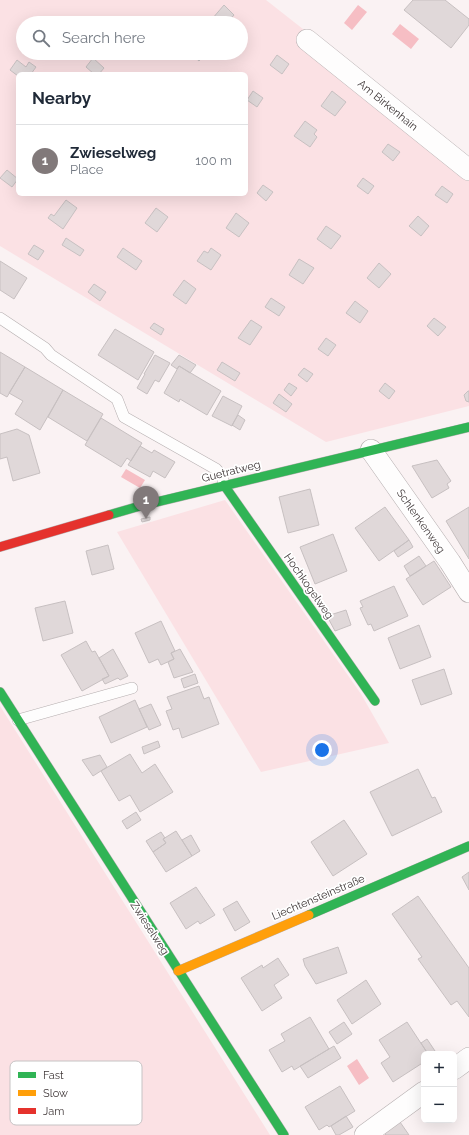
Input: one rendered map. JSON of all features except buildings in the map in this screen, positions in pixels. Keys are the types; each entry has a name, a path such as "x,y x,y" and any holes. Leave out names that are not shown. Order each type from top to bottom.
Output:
{"street":[{"name":"Am Birkenhain","path":"306,40 469,170"},
{"name":"Guetratweg","path":"0,547 140,506 469,427"},
{"name":"Schlenkenweg","path":"371,450 450,562 469,592"},
{"name":"Hochkogelweg","path":"224,485 375,701"},
{"name":"Zwieselweg","path":"0,692 284,1135"},
{"name":"Liechtensteinstraße","path":"178,970 469,846"},
{"path":"457,1067 469,1058"},
{"path":"365,1135 421,1094"}],"lane":[{"path":"0,318 45,348 51,355 117,399 124,417 216,469 222,476 224,485"},
{"path":"18,720 132,688"}],"shaded area":[{"path":"0,0 266,0 308,33 298,46 469,181 469,406 326,442 0,246"},
{"path":"358,5 367,12 352,30 344,23"},
{"path":"400,24 419,39 411,49 392,34"},
{"path":"126,469 145,480 140,488 121,477"},
{"path":"225,500 361,694 389,743 261,772 117,532"},
{"path":"0,706 270,1135 0,1135"},
{"path":"357,1059 369,1078 359,1085 347,1066"}],"traffic: fast":[{"path":"109,515 140,506 469,427"},
{"path":"224,485 375,701"},
{"path":"0,692 284,1135"},
{"path":"309,915 469,846"}],"traffic: slow":[{"path":"178,971 309,915"}],"traffic: jam":[{"path":"0,547 109,515"}],"place":[{"name":"Zwieselweg","path":"146,519"}]}
